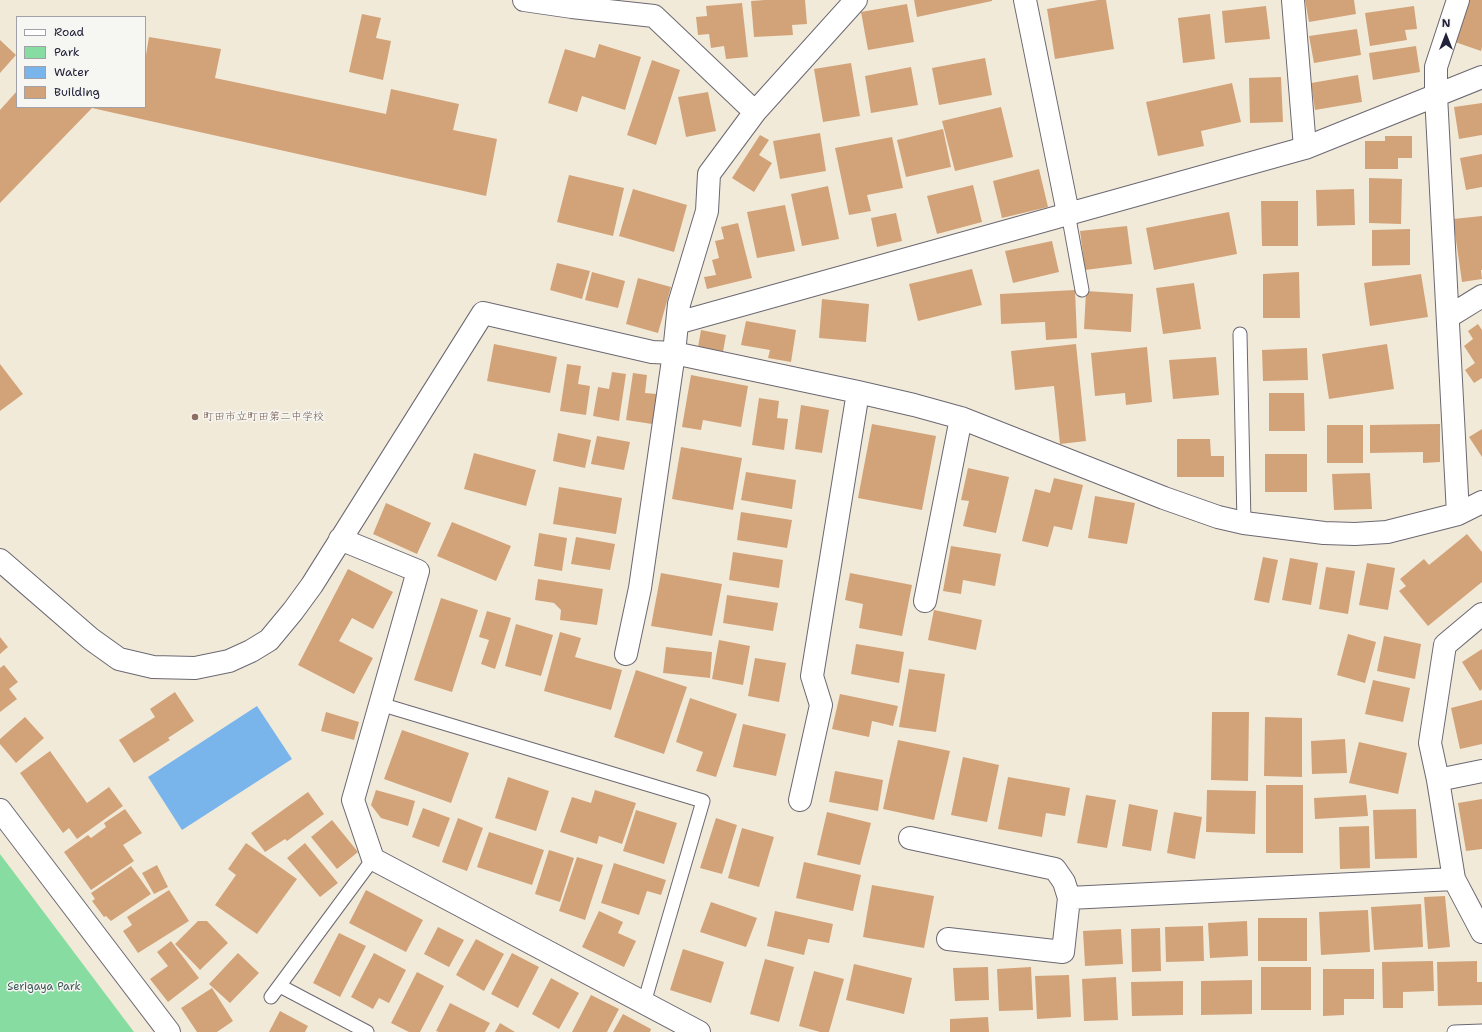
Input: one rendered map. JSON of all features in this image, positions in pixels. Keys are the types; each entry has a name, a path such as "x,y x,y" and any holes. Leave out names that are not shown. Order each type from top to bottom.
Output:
{"street":[{"path":"524,0 628,6 654,16 755,112"},
{"path":"626,654 640,588 674,353 679,304 707,211 709,174 755,112 856,0"},
{"path":"1025,0 1068,213"},
{"path":"1293,0 1305,148"},
{"path":"1458,0 1436,68 1436,95 1458,514"},
{"path":"677,323 1305,148 1482,77"},
{"path":"1448,317 1482,296"},
{"path":"0,560 91,639 119,659 153,666 195,668 229,661 251,651 269,640 297,606 483,313 652,352 674,353 914,405 961,418 1191,508 1218,517 1244,523 1324,533 1355,534 1387,532 1458,514 1482,502"},
{"path":"800,800 821,705 812,676 858,392"},
{"path":"925,602 961,418"},
{"path":"340,539 418,571 353,800 373,859 699,1032"},
{"path":"1482,614 1445,645 1430,743 1438,780 1454,879 1482,932"},
{"path":"1438,780 1482,771"},
{"path":"0,810 169,1032"},
{"path":"910,838 1055,869 1064,882 1069,898 1063,952 948,939"},
{"path":"1069,898 1454,879"}],"lane":[{"path":"1068,213 1082,290"},
{"path":"1240,334 1244,523"},
{"path":"380,704 703,801 644,1003"},
{"path":"271,997 373,859"},
{"path":"280,986 367,1032"},
{"path":"1454,1032 1482,1031"}],"green space":[{"name":"Serigaya Park","path":"0,854 134,1032 0,1032"}],"water":[{"path":"257,706 292,759 182,830 148,777"}],"building":[{"path":"805,0 807,24 792,25 793,35 754,37 751,1"},
{"path":"914,0 992,0 992,1 917,17"},
{"path":"1098,0 1106,0 1114,49 1055,59 1047,9"},
{"path":"1305,0 1354,0 1356,14 1309,22"},
{"path":"1470,0 1482,0 1481,51 1455,42"},
{"path":"742,3 748,57 726,59 724,46 711,48 709,34 698,35 696,17 707,16 706,6"},
{"path":"907,4 914,42 868,50 861,12"},
{"path":"1266,6 1270,39 1225,43 1222,11"},
{"path":"1414,6 1417,29 1405,30 1407,40 1370,46 1365,13"},
{"path":"362,14 381,18 376,38 391,41 383,80 349,72"},
{"path":"1210,14 1215,59 1183,63 1178,18"},
{"path":"1357,29 1361,55 1314,63 1309,36"},
{"path":"149,37 221,49 215,78 386,114 391,89 459,104 453,130 497,139 486,196 92,108 146,108 146,55"},
{"path":"0,40 16,55 0,73"},
{"path":"599,44 641,57 625,110 582,96 577,112 548,103 565,49 595,58"},
{"path":"1416,46 1420,72 1373,80 1369,53"},
{"path":"985,58 992,95 939,105 932,68"},
{"path":"652,60 680,70 656,145 627,135"},
{"path":"851,63 860,116 823,122 814,69"},
{"path":"911,67 918,105 871,113 865,76"},
{"path":"1358,75 1362,102 1315,110 1311,83"},
{"path":"1281,77 1283,122 1250,123 1249,78"},
{"path":"1232,83 1241,122 1201,131 1204,146 1158,156 1146,102"},
{"path":"16,92 16,108 92,108 0,203 0,110"},
{"path":"708,92 716,131 686,137 678,97"},
{"path":"1482,103 1482,135 1459,139 1454,107"},
{"path":"1001,107 1013,157 955,171 942,121"},
{"path":"943,129 951,167 906,177 897,140"},
{"path":"820,133 826,171 780,179 773,141"},
{"path":"760,135 769,140 759,155 772,163 754,192 732,178"},
{"path":"1385,136 1412,136 1412,158 1398,158 1398,169 1365,169 1365,141 1385,141"},
{"path":"892,137 903,188 867,195 871,211 849,215 835,148"},
{"path":"1482,154 1482,187 1466,190 1460,158"},
{"path":"1039,169 1048,207 1002,218 993,181"},
{"path":"569,175 624,188 613,236 557,222"},
{"path":"1369,178 1402,179 1401,224 1369,223"},
{"path":"973,185 982,222 937,234 927,196"},
{"path":"828,186 839,239 802,246 791,194"},
{"path":"633,189 687,205 674,252 619,236"},
{"path":"1354,189 1355,225 1317,226 1316,190"},
{"path":"1261,201 1298,201 1298,246 1262,246"},
{"path":"785,205 795,251 757,258 747,212"},
{"path":"1229,212 1237,254 1154,270 1146,228"},
{"path":"896,213 902,241 877,247 871,218"},
{"path":"1482,216 1482,279 1462,282 1453,219"},
{"path":"738,223 752,278 707,289 704,277 716,275 712,260 719,258 715,241 724,239 721,227"},
{"path":"1127,226 1132,264 1085,270 1080,231"},
{"path":"1410,229 1410,265 1372,266 1372,230"},
{"path":"1052,241 1059,272 1013,283 1005,251"},
{"path":"557,263 590,271 582,299 550,290"},
{"path":"972,269 982,305 918,321 909,284"},
{"path":"592,272 625,281 618,308 585,300"},
{"path":"1299,272 1300,318 1263,318 1263,274"},
{"path":"1421,274 1428,317 1370,326 1364,283"},
{"path":"638,278 671,287 658,333 626,324"},
{"path":"1194,283 1201,329 1163,334 1156,288"},
{"path":"1075,290 1077,338 1046,340 1045,322 1001,324 1000,294"},
{"path":"1086,291 1133,294 1131,332 1084,329"},
{"path":"822,299 869,304 866,342 819,338"},
{"path":"746,321 796,330 791,362 768,358 770,350 741,345"},
{"path":"1478,324 1482,330 1482,378 1474,383 1465,370 1475,363 1464,346 1473,339 1468,331"},
{"path":"701,330 726,335 723,352 698,347"},
{"path":"494,344 557,357 550,393 487,381"},
{"path":"1076,344 1086,441 1060,444 1054,386 1015,390 1011,351"},
{"path":"1387,344 1394,389 1329,399 1322,354"},
{"path":"1147,347 1152,402 1126,405 1125,393 1095,396 1091,353"},
{"path":"1307,348 1308,380 1263,381 1262,350"},
{"path":"1216,357 1219,395 1173,399 1169,360"},
{"path":"0,364 23,394 0,411"},
{"path":"567,364 581,366 578,384 590,386 586,415 560,411"},
{"path":"612,372 626,374 619,421 593,416 598,387 609,389"},
{"path":"633,373 647,375 645,393 657,394 652,424 626,420"},
{"path":"691,375 748,386 741,427 703,420 701,430 682,427"},
{"path":"1269,393 1304,393 1305,431 1269,431"},
{"path":"759,398 779,401 777,418 788,419 784,450 752,445"},
{"path":"801,405 829,410 822,453 795,449"},
{"path":"872,424 936,436 922,510 858,498"},
{"path":"1440,424 1440,462 1423,463 1423,452 1370,453 1370,425"},
{"path":"1327,425 1363,425 1363,463 1327,463"},
{"path":"1482,429 1482,457 1469,437"},
{"path":"558,433 591,440 585,468 553,461"},
{"path":"597,436 630,442 624,470 591,464"},
{"path":"1177,439 1210,439 1211,456 1224,456 1224,477 1177,477"},
{"path":"681,447 742,458 733,510 672,499"},
{"path":"474,453 536,470 526,506 464,489"},
{"path":"1265,454 1307,454 1307,492 1265,492"},
{"path":"968,468 1009,477 996,533 963,526 969,501 961,500"},
{"path":"746,472 796,480 792,509 741,500"},
{"path":"1370,473 1372,509 1334,510 1332,474"},
{"path":"1054,478 1083,485 1072,530 1054,526 1048,547 1022,541 1035,489 1050,493"},
{"path":"559,487 622,498 616,534 553,524"},
{"path":"1095,496 1135,503 1127,544 1088,538"},
{"path":"386,503 431,523 417,554 373,534"},
{"path":"741,512 792,520 787,548 737,540"},
{"path":"452,522 511,546 496,581 437,556"},
{"path":"539,533 567,538 562,571 534,566"},
{"path":"1467,534 1482,552 1482,582 1428,626 1399,591 1406,586 1400,579 1424,559 1429,565"},
{"path":"576,537 615,544 610,570 571,564"},
{"path":"951,546 1001,554 995,586 963,580 961,594 943,591"},
{"path":"733,552 783,560 779,588 729,580"},
{"path":"1263,557 1278,560 1269,603 1254,600"},
{"path":"1290,558 1318,563 1311,605 1282,600"},
{"path":"1367,563 1395,568 1388,610 1359,605"},
{"path":"1326,567 1355,571 1348,614 1319,609"},
{"path":"348,569 393,592 373,629 352,618 339,641 373,658 354,694 298,665"},
{"path":"661,573 722,584 712,636 651,626"},
{"path":"850,573 912,585 902,636 859,628 863,604 845,600"},
{"path":"538,579 603,589 597,625 560,620 561,610 554,603 535,600"},
{"path":"727,595 778,603 773,631 723,623"},
{"path":"441,598 478,610 452,692 414,680"},
{"path":"934,610 982,620 976,650 928,640"},
{"path":"487,611 511,618 495,669 481,664 489,640 479,637"},
{"path":"516,624 553,635 541,676 505,666"},
{"path":"560,632 581,638 575,657 622,670 611,710 544,691"},
{"path":"1348,634 1376,642 1365,683 1337,675"},
{"path":"1384,636 1421,644 1415,679 1377,671"},
{"path":"0,637 8,647 0,654"},
{"path":"719,640 750,646 743,685 712,679"},
{"path":"856,644 904,652 899,683 851,674"},
{"path":"666,647 712,652 710,678 663,673"},
{"path":"1482,649 1482,689 1480,691 1462,662"},
{"path":"755,658 786,663 779,702 748,696"},
{"path":"4,665 18,682 9,689 17,699 0,712 0,668"},
{"path":"909,669 945,674 936,732 899,727"},
{"path":"636,670 687,687 664,754 614,737"},
{"path":"1373,680 1410,688 1403,722 1365,714"},
{"path":"175,692 194,721 168,738 170,740 134,763 119,740 155,717 150,709"},
{"path":"840,694 898,706 893,726 872,721 869,737 832,729"},
{"path":"690,698 737,714 716,777 696,771 703,752 676,742"},
{"path":"1482,700 1482,744 1460,749 1451,708"},
{"path":"326,712 359,722 354,740 321,731"},
{"path":"1212,712 1249,712 1248,781 1211,780"},
{"path":"25,717 44,738 16,763 0,744 0,739"},
{"path":"1265,717 1302,718 1302,777 1264,776"},
{"path":"743,724 786,734 776,776 733,767"},
{"path":"402,730 469,753 451,803 384,779"},
{"path":"1345,739 1347,773 1312,774 1311,741"},
{"path":"898,740 950,751 934,820 883,809"},
{"path":"1359,742 1407,753 1398,794 1349,783"},
{"path":"50,751 87,803 109,787 123,806 77,839 69,828 63,833 20,773"},
{"path":"963,757 999,765 987,822 951,815"},
{"path":"835,771 883,780 878,811 829,802"},
{"path":"508,777 549,791 536,831 495,818"},
{"path":"1008,777 1070,788 1065,816 1046,813 1042,837 998,829"},
{"path":"1266,785 1303,785 1303,853 1266,853"},
{"path":"376,790 415,801 408,826 381,818 371,805"},
{"path":"595,790 636,803 622,844 599,836 597,844 560,832 572,797 591,803"},
{"path":"1207,790 1256,791 1255,834 1206,832"},
{"path":"308,792 324,814 287,841 285,839 265,852 251,833"},
{"path":"1086,795 1116,800 1107,848 1077,843"},
{"path":"1366,795 1368,816 1315,819 1314,798"},
{"path":"1482,799 1482,849 1466,851 1458,803"},
{"path":"1129,804 1158,810 1151,851 1122,846"},
{"path":"423,808 450,818 439,847 412,837"},
{"path":"125,809 142,833 123,845 134,861 91,890 64,852 88,835 91,838 106,827 104,823"},
{"path":"1416,809 1417,858 1375,859 1373,810"},
{"path":"636,810 677,823 664,864 623,851"},
{"path":"827,812 871,823 860,865 817,855"},
{"path":"1174,812 1202,817 1195,859 1167,853"},
{"path":"458,818 483,828 467,871 442,862"},
{"path":"716,818 737,825 722,874 700,868"},
{"path":"332,820 358,852 337,869 311,837"},
{"path":"1369,826 1370,868 1340,869 1339,827"},
{"path":"742,828 774,837 759,887 728,878"},
{"path":"489,832 544,850 532,885 477,867"},
{"path":"246,843 297,879 257,934 215,905 236,875 228,869"},
{"path":"305,843 338,883 320,897 287,858"},
{"path":"549,850 574,858 560,902 535,894"},
{"path":"577,857 603,865 585,920 559,911"},
{"path":"804,862 861,875 853,911 796,898"},
{"path":"614,863 666,880 661,895 647,891 639,915 601,903"},
{"path":"157,865 168,887 154,894 142,873"},
{"path":"131,866 151,894 111,921 106,916 104,917 92,901 95,899 91,893"},
{"path":"872,885 934,896 924,948 863,937"},
{"path":"169,890 189,921 138,953 123,931 132,925 127,917"},
{"path":"366,890 423,920 406,952 349,923"},
{"path":"1445,896 1450,947 1428,949 1424,897"},
{"path":"711,902 757,918 746,947 700,932"},
{"path":"1421,904 1423,947 1374,950 1371,907"},
{"path":"1368,910 1370,952 1321,955 1319,912"},
{"path":"599,911 623,922 618,933 636,941 624,967 582,947"},
{"path":"775,911 833,924 829,943 808,939 804,955 767,946"},
{"path":"1258,918 1307,918 1307,961 1258,961"},
{"path":"198,921 207,921 228,943 200,970 175,944"},
{"path":"1247,921 1248,956 1210,958 1208,923"},
{"path":"1203,926 1204,961 1166,962 1165,927"},
{"path":"438,927 464,940 449,967 424,954"},
{"path":"1160,928 1161,971 1132,972 1131,929"},
{"path":"1121,929 1123,964 1085,966 1083,931"},
{"path":"339,933 366,946 340,997 313,983"},
{"path":"476,939 504,954 484,991 456,975"},
{"path":"171,941 199,978 168,1002 150,979 168,966 157,952"},
{"path":"683,949 724,962 711,1003 670,990"},
{"path":"238,953 259,973 230,1003 209,984"},
{"path":"374,953 406,970 389,1003 379,998 373,1009 351,997"},
{"path":"512,953 539,967 518,1008 491,994"},
{"path":"765,959 794,967 779,1022 750,1014"},
{"path":"1433,961 1434,991 1403,992 1403,1008 1383,1008 1382,962"},
{"path":"1477,961 1477,982 1482,982 1482,1005 1438,1006 1437,962"},
{"path":"854,964 912,978 904,1014 846,1000"},
{"path":"988,967 989,1000 955,1001 953,968"},
{"path":"1031,967 1033,1010 999,1011 997,969"},
{"path":"1261,967 1311,967 1311,1010 1261,1010"},
{"path":"1323,969 1374,969 1374,999 1344,999 1344,1015 1323,1016"},
{"path":"814,971 844,979 829,1032 820,1032 799,1026"},
{"path":"417,972 444,986 420,1032 409,1032 391,1023"},
{"path":"1069,975 1071,1017 1037,1019 1035,976"},
{"path":"1116,977 1118,1020 1084,1021 1082,979"},
{"path":"551,978 579,993 559,1029 532,1014"},
{"path":"1252,980 1252,1014 1201,1015 1201,981"},
{"path":"1183,981 1183,1015 1132,1016 1131,982"},
{"path":"212,988 233,1021 217,1032 197,1032 181,1008"},
{"path":"591,995 619,1009 607,1032 572,1032"},
{"path":"450,1003 490,1023 485,1032 436,1031"},
{"path":"280,1011 308,1026 305,1032 269,1032"},
{"path":"623,1014 651,1029 650,1032 613,1032"},
{"path":"988,1017 989,1032 950,1032 950,1019"},
{"path":"500,1023 515,1032 495,1032"}],"place":[{"name":"町田市立町田第二中学校","path":"195,417"}]}
